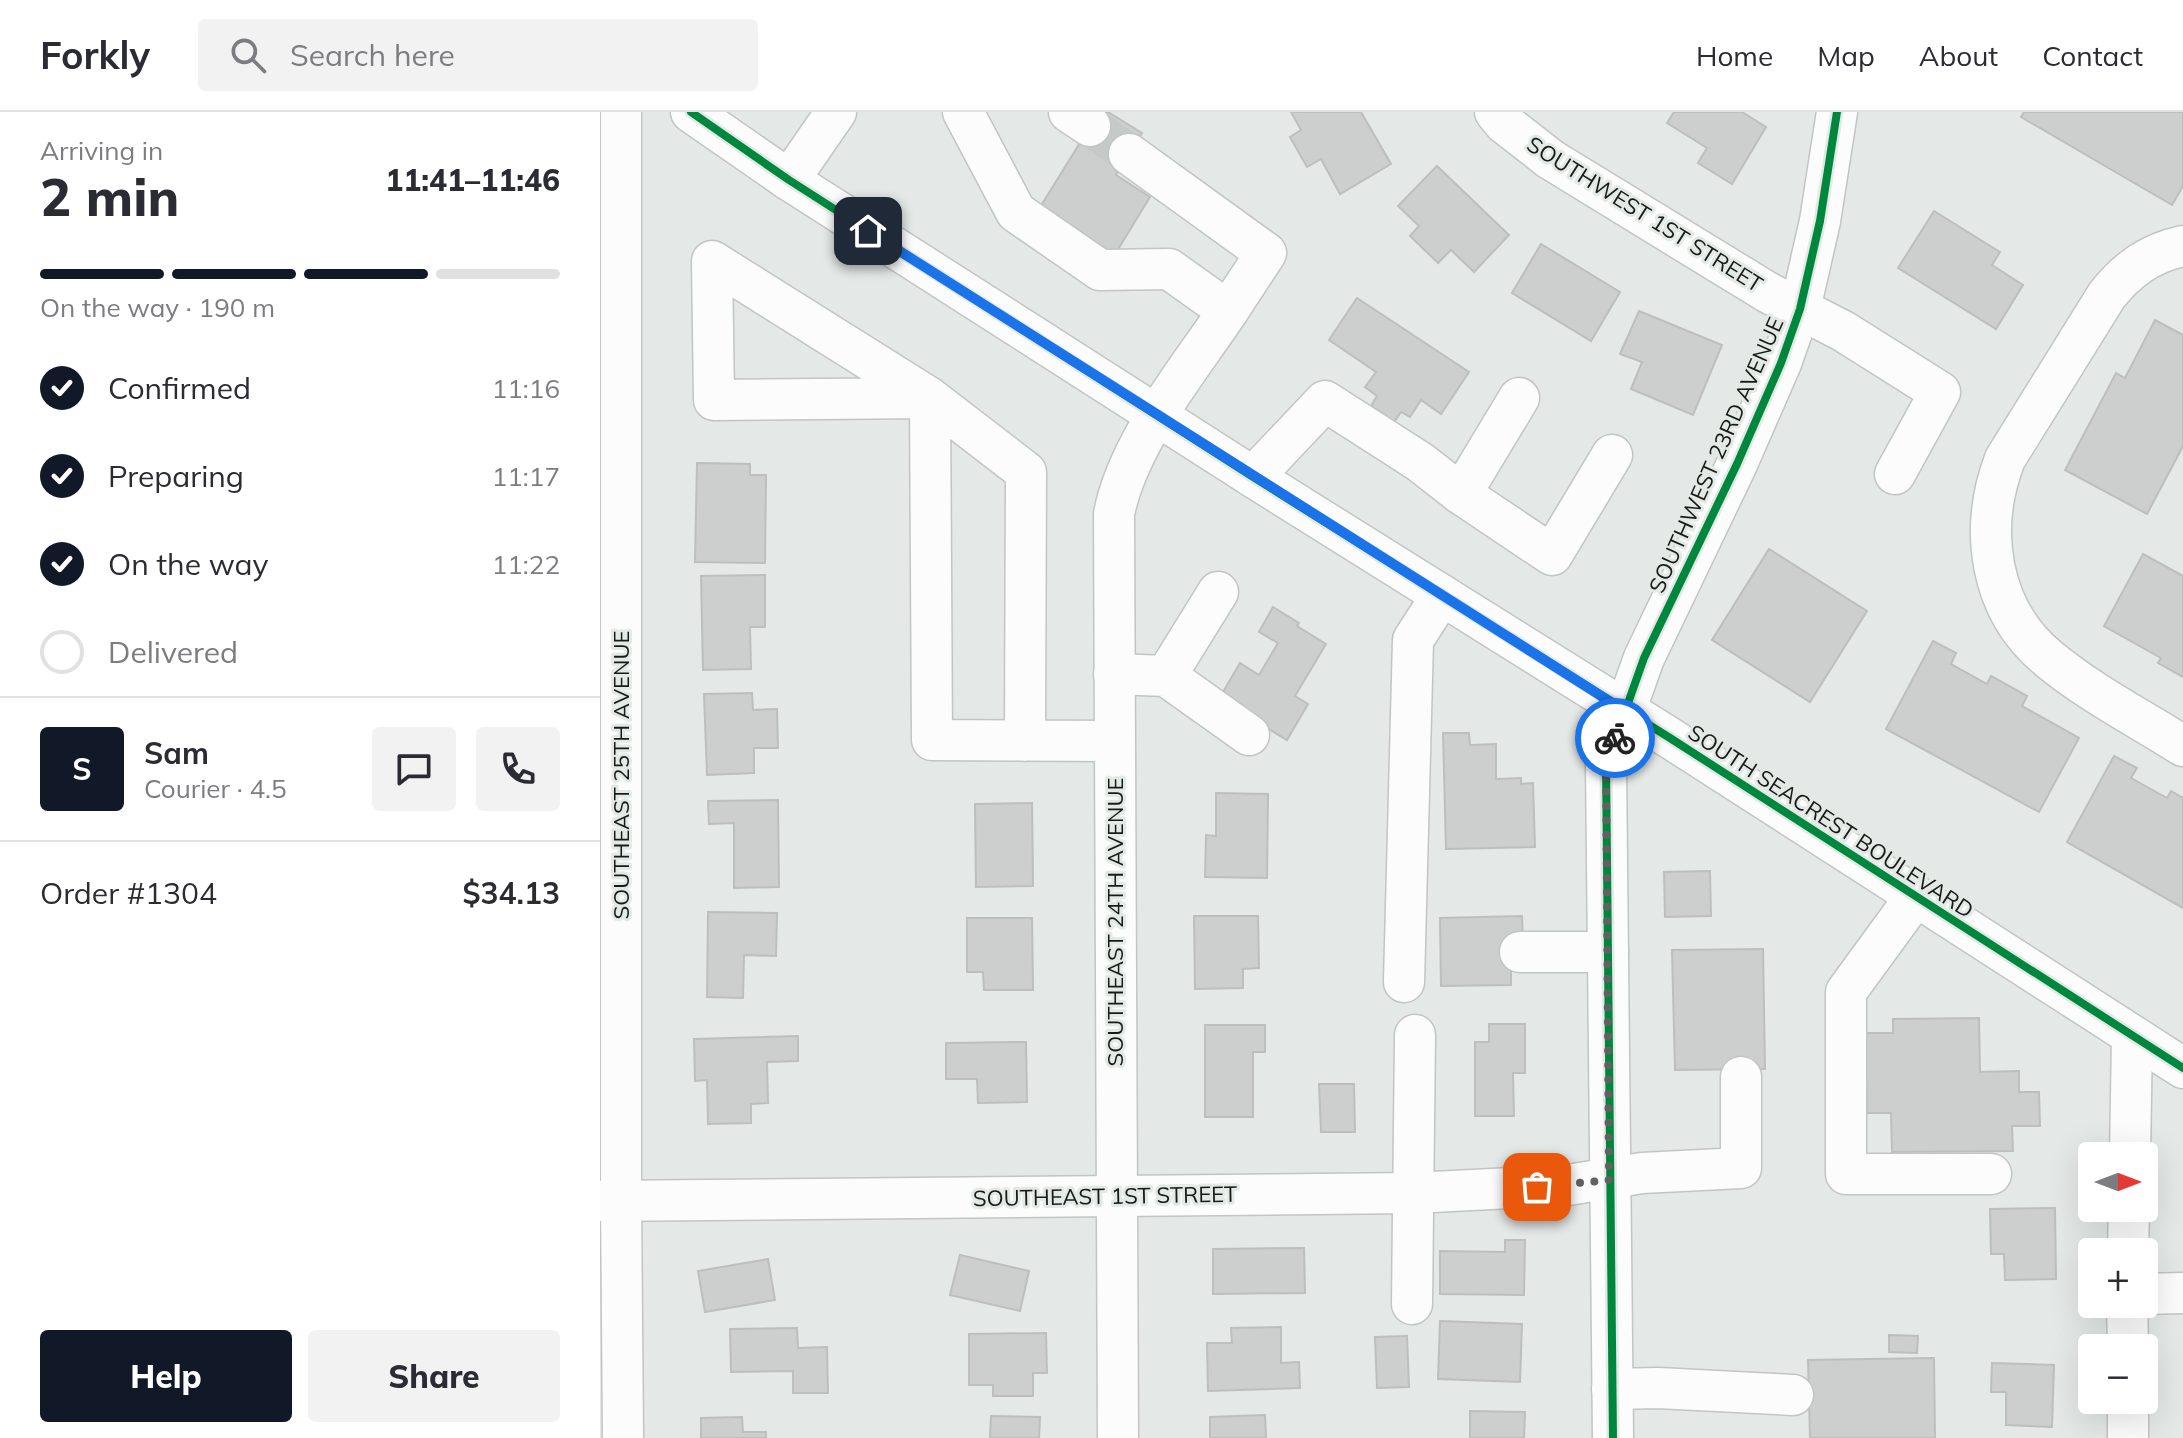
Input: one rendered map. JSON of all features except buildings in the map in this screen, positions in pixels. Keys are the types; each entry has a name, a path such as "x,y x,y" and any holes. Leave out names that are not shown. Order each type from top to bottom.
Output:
{"street":[{"name":"SOUTHEAST 25TH AVENUE","path":"621,112 611,298 610,1201 623,1438"},
{"name":"SOUTH SEACREST BOULEVARD","path":"691,112 789,180 2183,1068"},
{"path":"789,180 836,112"},
{"path":"963,112 1016,212 1100,270 1169,269 1228,311"},
{"name":"SOUTHWEST 1ST STREET","path":"1495,112 1504,123 1550,159 1767,292 1843,331 1940,392 1895,474"},
{"name":"SOUTHWEST 23RD AVENUE","path":"1613,1438 1606,765 1644,658 1764,403 1800,309 1820,221 1837,112"},
{"name":"SOUTHEAST 24TH AVENUE","path":"1118,1438 1114,514 1123,480 1158,416 1266,253 1129,154"},
{"path":"2183,246 2166,249 2143,260 2123,275 2107,295 2005,459 1997,480 1989,523 1992,563 1998,585 2018,625 2032,643 2067,673 2183,746"},
{"path":"930,398 714,400 712,261 930,398 1026,472 1025,741"},
{"path":"930,398 932,740 1114,741"},
{"path":"1461,494 1519,398"},
{"path":"1253,477 1325,401 1420,462 1461,494 1552,555 1612,455"},
{"path":"1166,676 1218,592"},
{"path":"1404,982 1413,640 1442,595"},
{"path":"1114,674 1166,676 1249,735"},
{"path":"1916,896 1846,992 1846,1174 1991,1174"},
{"path":"1520,952 1608,952"},
{"path":"1412,1304 1415,1035"},
{"path":"2130,1142 2132,1037"},
{"name":"SOUTHEAST 1ST STREET","path":"610,1201 1413,1193 1568,1185 1642,1173 1741,1168 1741,1077"},
{"path":"2158,1294 2183,1293"},
{"path":"1612,1389 1658,1388 1793,1395"},
{"path":"2128,1414 2128,1438"}],"tunnel":[{"path":"1090,126 1129,154"}],"cycle path":[{"path":"691,112 789,180 1253,477 1670,738 2183,1068"},
{"path":"1613,1438 1606,765 1644,658 1737,464 1781,363 1800,309 1820,221 1837,112"}],"way so far":[{"path":"1537,1187 1609,1180 1606,765 1615,738"}],"route":[{"path":"868,231 1625,711 1615,738"}]}
